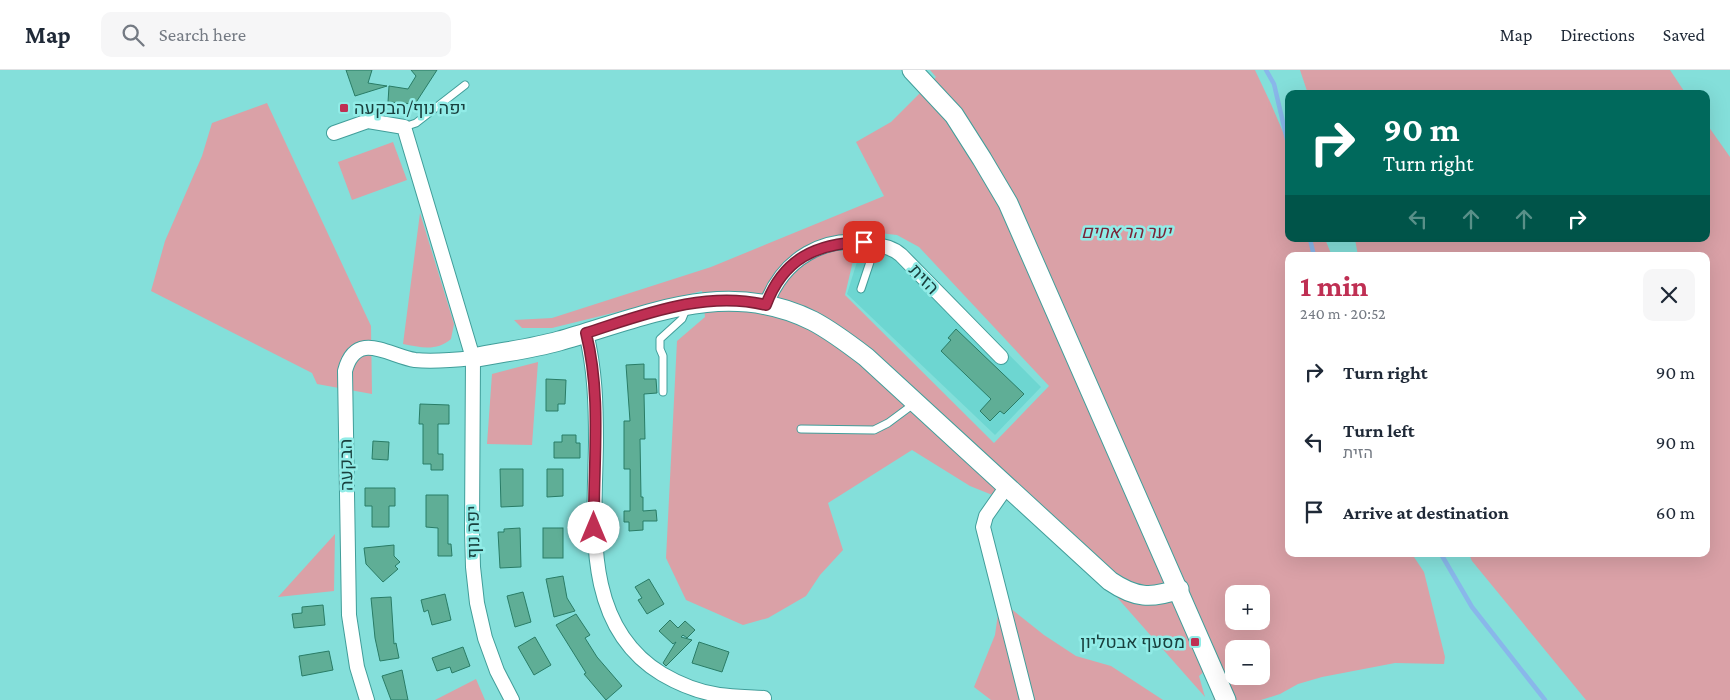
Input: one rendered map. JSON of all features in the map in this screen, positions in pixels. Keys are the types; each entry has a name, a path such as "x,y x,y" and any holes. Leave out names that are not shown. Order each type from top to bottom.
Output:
{"street":[{"path":"912,70 954,115 1008,203 1226,700"},
{"path":"334,133 368,120 404,127"},
{"name":"יפה נוף","path":"404,127 473,358 472,530 477,603 485,638 497,671 512,700"},
{"name":"הזית","path":"766,305 771,291 780,277 791,265 806,254 842,242 876,244 900,253 1001,357"},
{"path":"473,358 538,346 646,314 688,304 731,300 786,310 812,321 839,336 866,358 1119,588 1146,596 1178,589"},
{"path":"586,333 591,354 595,398 594,546 600,581 610,613 627,642 650,666 680,684 718,695 764,698"},
{"name":"הבקעה","path":"367,700 352,641 348,607 346,364 354,353 373,347 404,358 424,361 473,358"},
{"path":"1007,486 988,512 983,527 1027,700"}],"lane":[{"path":"404,127 416,123 465,85"},
{"path":"860,289 876,244"},
{"path":"663,392 663,356 660,339 682,320 688,304"},
{"path":"801,429 874,430 888,423 916,403"}],"shaded area":[{"path":"865,236 887,239 901,246 1041,387 995,435 847,294"}],"green space":[{"name":"יער הר אחים","path":"930,70 1255,70 1285,137 1285,242 1326,242 1330,252 1285,252 1285,557 1414,557 1424,572 1445,657 1444,664 1395,663 1322,677 1298,684 1280,694 1261,700 1214,700 1206,670 1199,676 1205,697 1084,560 1017,505 970,486 912,450 828,503 843,550 820,575 806,596 768,618 743,625 686,600 666,558 677,341 705,317 702,291 552,328 522,328 514,320 552,318 711,267 884,196 856,142 891,122 936,77","holes":["860,231 897,235 919,247 1049,386 994,443 845,295"]},
{"path":"1300,70 1670,70 1683,90 1307,90"},
{"path":"267,103 371,326 372,394 317,384 312,373 151,291 165,241 202,156 212,123"},
{"path":"1710,129 1730,157 1730,700 1586,700 1470,557 1710,557 1710,252 1357,252 1356,242 1710,242"},
{"path":"393,142 407,180 352,200 338,162"},
{"path":"420,213 454,324 451,339 440,346 428,348 403,344"},
{"path":"538,362 532,445 487,444 492,374"},
{"path":"335,534 334,591 278,597"},
{"path":"1000,600 1044,635 1076,656 1111,666 1163,700 991,700 974,687 995,635"},
{"path":"476,679 485,700 435,700"}],"building":[{"path":"346,70 372,70 368,83 387,86 355,96"},
{"path":"411,70 437,70 415,104 388,102 389,86 408,89 416,76"},
{"path":"956,329 1024,394 1004,414 1000,411 990,421 980,411 991,399 941,351 951,340 948,338"},
{"path":"644,364 644,379 656,379 657,393 644,394 645,439 640,439 641,497 643,497 643,511 656,510 657,521 643,521 643,530 629,531 629,522 624,522 624,511 630,511 630,469 624,469 624,421 630,421 626,365"},
{"path":"546,379 566,380 565,404 558,404 558,411 546,411"},
{"path":"420,404 449,405 449,424 438,424 438,454 443,454 443,470 431,470 431,464 423,464 423,424 419,424"},
{"path":"562,435 576,435 576,443 580,443 580,458 554,458 554,442 562,442"},
{"path":"373,441 389,442 388,460 372,459"},
{"path":"500,469 523,469 523,506 501,507"},
{"path":"547,469 563,469 563,496 547,497"},
{"path":"365,488 395,488 395,506 389,506 389,527 372,527 372,506 365,506"},
{"path":"426,495 448,495 448,544 451,544 452,556 438,556 438,528 426,527"},
{"path":"520,528 521,567 500,568 498,532 504,532 504,529"},
{"path":"543,528 563,528 563,558 543,558"},
{"path":"394,545 394,556 400,562 395,566 398,569 383,582 366,564 364,548"},
{"path":"563,576 567,598 575,611 554,617 546,579"},
{"path":"649,579 664,604 647,614 638,600 642,598 635,587"},
{"path":"523,592 531,622 515,627 507,596"},
{"path":"445,594 451,620 432,625 428,610 424,612 421,600"},
{"path":"391,597 394,644 396,643 399,658 380,661 375,638 371,598"},
{"path":"323,605 325,625 294,628 292,614 302,613 302,607"},
{"path":"576,614 590,635 585,638 597,657 622,686 606,700 584,674 586,673 556,625"},
{"path":"670,620 678,628 685,621 695,630 687,638 683,635 681,637 692,640 666,666 663,663 676,642 673,644 659,631"},
{"path":"535,637 551,665 534,675 518,647"},
{"path":"699,642 729,652 722,672 692,663"},
{"path":"463,647 470,666 452,673 450,667 437,671 432,658"},
{"path":"329,651 333,670 302,676 299,656"},
{"path":"402,670 408,700 391,700 382,676"}],"waterway":[{"path":"1266,70 1274,84 1285,131"},
{"path":"1311,242 1313,252"},
{"path":"1443,557 1472,607 1545,700"}],"place":[{"name":"יפה נוף/הבקעה","path":"344,108"},
{"name":"מסעף אבטליון","path":"1195,642"}],"route":[{"path":"594,528 595,398 591,354 586,333 675,306 731,300 766,305 771,291 780,277 791,265 806,254 842,242 864,242"}]}
